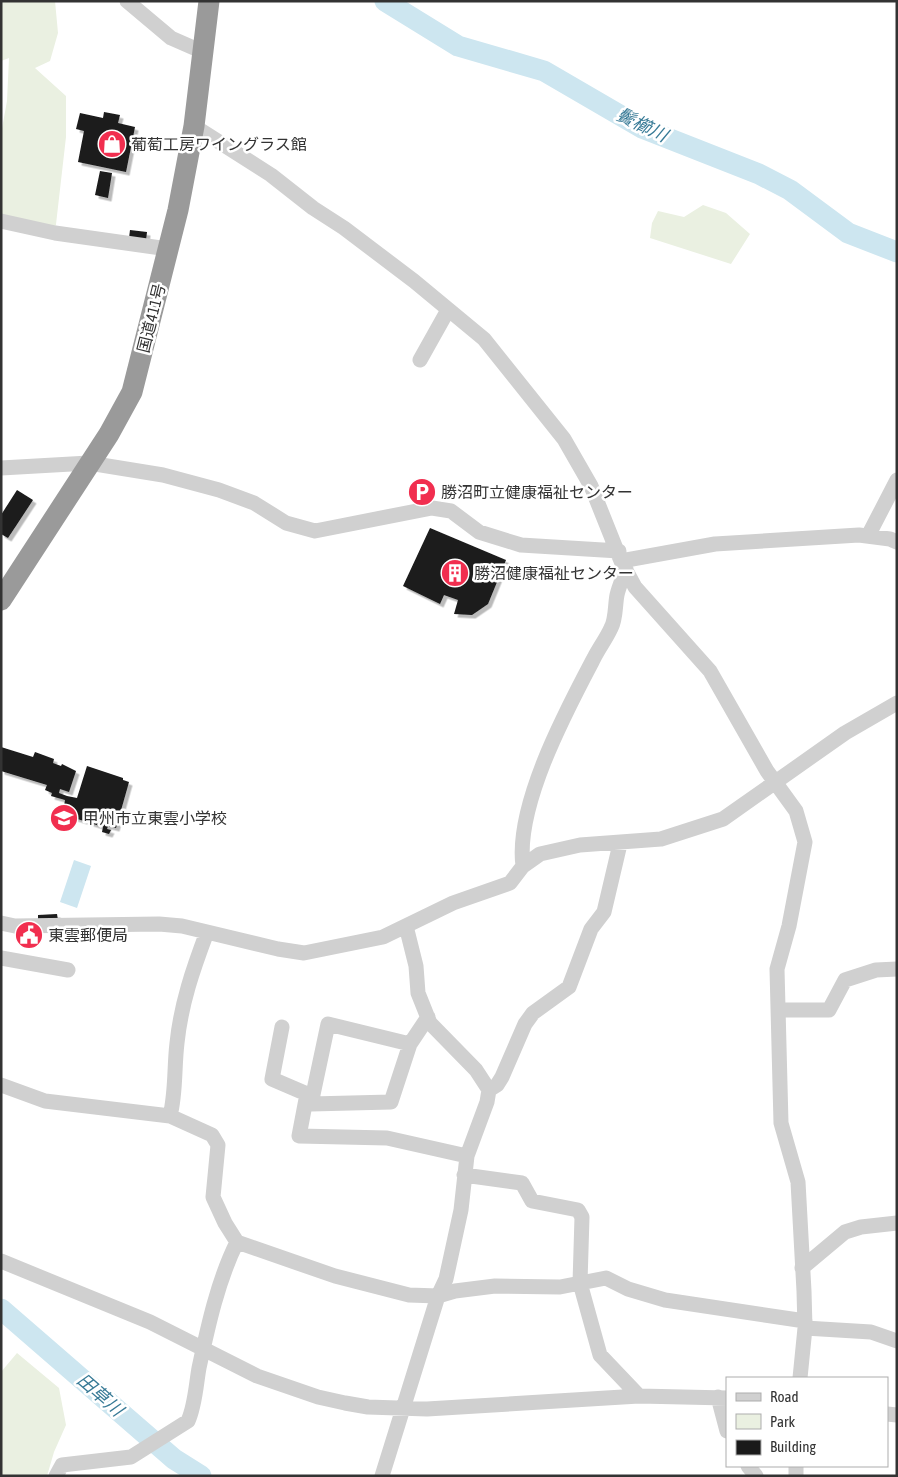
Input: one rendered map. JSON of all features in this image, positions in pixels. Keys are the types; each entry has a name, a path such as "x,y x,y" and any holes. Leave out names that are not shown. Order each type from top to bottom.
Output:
{"highway":[{"name":"国道411号","path":"1,600 109,434 132,392 168,249 194,126 209,1"}],"street":[{"path":"127,1 171,38 203,52"},
{"path":"194,126 270,175 414,281 484,339 564,439 591,486 622,561 635,587 710,671 766,770 796,811 805,842 777,969 781,1123 798,1182 805,1324 800,1377"},
{"path":"1,221 55,233 168,249"},
{"path":"420,360 448,310"},
{"path":"1,468 90,463 162,475 220,490 254,503 286,523 315,531 432,508 451,512 480,532 521,546 622,561 715,544 868,536 890,539 897,542"},
{"path":"868,536 897,480"},
{"path":"523,866 522,834 536,786 574,698 612,626 622,561"},
{"path":"1,923 15,926 159,924 182,926 304,953 383,937 453,903 510,883 523,866 540,854 580,845 620,844 660,839 723,819 776,784 845,733 897,703"},
{"path":"488,1090 497,1085 502,1077 525,1024 533,1014 569,987 591,929 604,912 620,844"},
{"path":"382,1476 438,1296 446,1279 461,1210 464,1175 468,1156 487,1102 488,1090 476,1070 430,1023 418,993 416,966 406,926"},
{"path":"170,1116 176,1096 173,1080 183,1003 207,932"},
{"path":"1,958 68,970"},
{"path":"778,1010 829,1010 845,980 876,970 897,969"},
{"path":"410,1044 328,1024 311,1104 391,1102 410,1044 428,1017"},
{"path":"282,1027 272,1079 307,1094 299,1136 387,1138 468,1156"},
{"path":"1,1085 45,1101 170,1116 212,1135 218,1145 213,1197 220,1214 237,1242 335,1276 409,1295 438,1296 455,1291 495,1286 560,1287 606,1278 628,1289 664,1300 805,1324 871,1332 897,1341"},
{"path":"464,1175 522,1183 532,1201 578,1210 582,1217 580,1283 600,1355 639,1396"},
{"path":"802,1268 845,1232 861,1227 897,1223"},
{"path":"56,1476 62,1465 112,1461 131,1457 188,1421 192,1413 215,1303 230,1255 237,1242"},
{"path":"1,1260 150,1322 257,1376 318,1398 368,1407 402,1409 639,1396 722,1398 726,1424"}],"green space":[{"path":"1,1 55,1 58,33 50,61 35,68 66,96 66,137 55,233 1,221 1,134 7,101 9,58 1,61"},
{"path":"703,205 726,213 750,234 731,264 650,238 652,223 658,211 684,217"},
{"path":"17,1353 59,1388 66,1425 54,1452 47,1476 1,1476 1,1372"}],"water":[{"path":"74,860 91,866 77,908 60,902"}],"building":[{"path":"104,112 120,115 118,123 135,127 126,172 78,162 84,131 76,129 80,113 103,118"},
{"path":"100,171 112,173 108,198 95,195"},
{"path":"130,230 147,232 146,240 129,238"},
{"path":"17,490 33,500 8,538 1,534 1,515"},
{"name":"勝沼健康福祉センター","path":"430,528 506,560 488,604 472,615 454,614 458,600 444,595 440,604 403,586"},
{"path":"1,747 33,757 35,752 54,759 53,763 61,766 62,764 76,771 69,792 60,789 59,793 67,796 77,798 87,766 123,778 123,780 129,782 116,828 108,826 107,829 111,830 109,834 102,832 103,827 71,817 74,809 64,806 65,800 51,796 52,793 45,790 47,785 1,771"},
{"path":"57,914 58,920 38,921 38,915"}],"waterway":[{"name":"鬢櫛川","path":"385,1 458,46 544,71 642,128 759,174 790,190 848,233 897,252"},
{"name":"田草川","path":"1,1309 174,1459 201,1476"}],"place":[{"name":"葡萄工房ワイングラス館","path":"112,144"},
{"name":"勝沼町立健康福祉センター","path":"422,492"},
{"name":"勝沼健康福祉センター","path":"455,573"},
{"name":"甲州市立東雲小学校","path":"64,818"},
{"name":"東雲郵便局","path":"29,935"}]}
